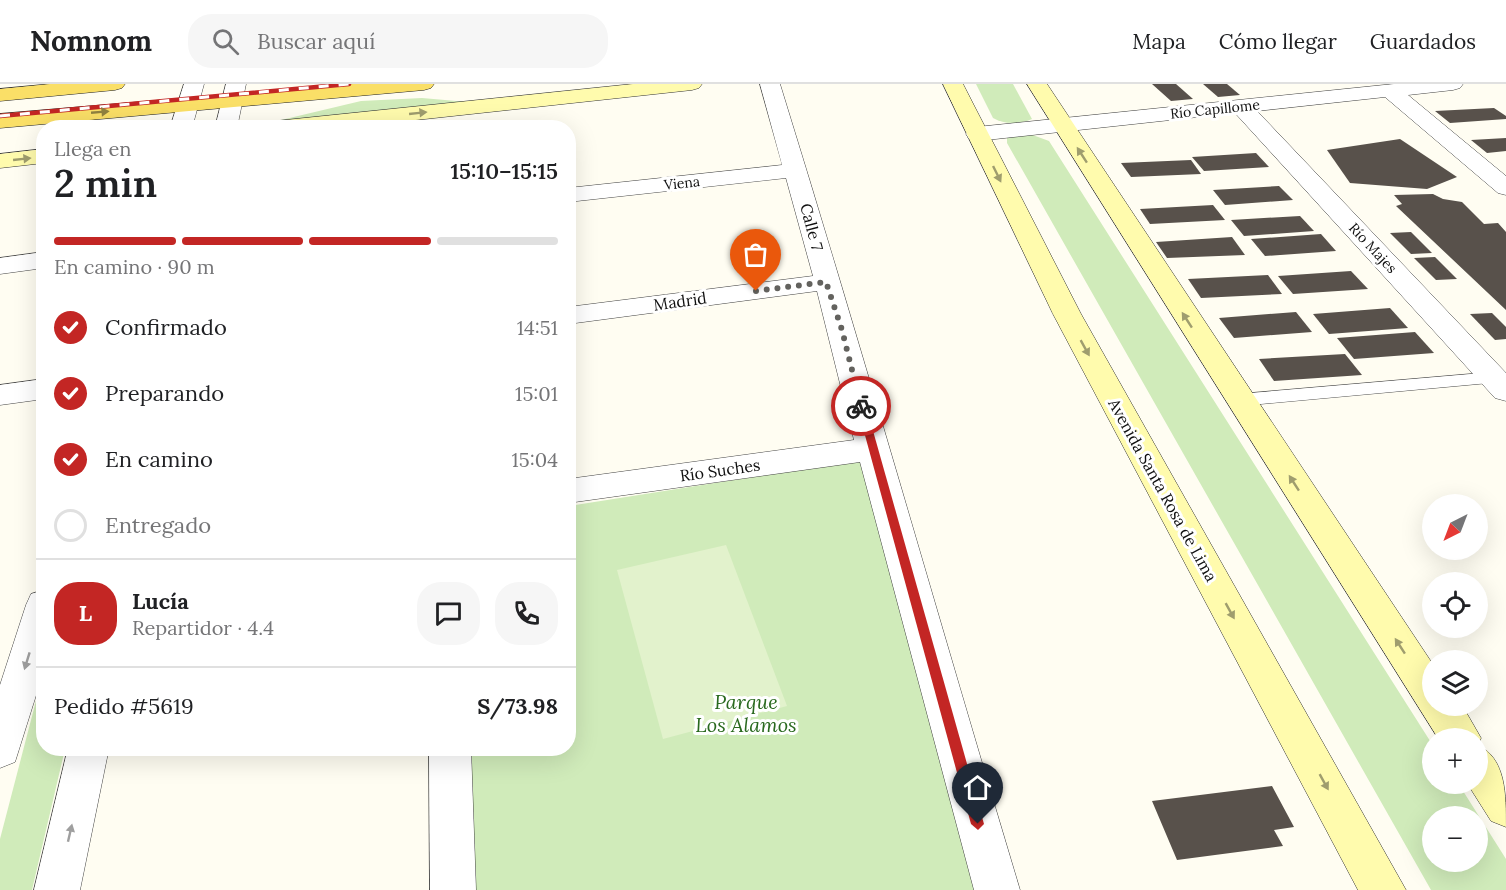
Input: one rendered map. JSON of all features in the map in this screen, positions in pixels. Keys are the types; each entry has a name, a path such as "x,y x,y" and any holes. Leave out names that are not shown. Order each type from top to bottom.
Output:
{"main road":[{"path":"0,95 115,84"},
{"path":"0,121 191,94 424,84"},
{"path":"352,120 692,84"},
{"name":"Avenida Santa Rosa de Lima","path":"953,84 1067,314 1376,889"},
{"path":"1037,84 1239,400 1422,680"},
{"path":"0,161 36,157"},
{"path":"1488,779 1506,807"}],"street":[{"name":"Calle 7","path":"770,84 826,282 842,330 872,449 997,890"},
{"name":"Río Capillome","path":"977,134 1453,84"},
{"path":"1390,91 1506,188"},
{"path":"228,120 234,92"},
{"path":"183,120 191,94"},
{"name":"Río Majes","path":"1240,106 1500,385"},
{"name":"Viena","path":"576,194 796,170"},
{"path":"0,266 36,261"},
{"name":"Madrid","path":"576,315 826,282"},
{"path":"0,395 36,390"},
{"name":"Río Suches","path":"576,490 872,449"},
{"path":"0,749 36,630"},
{"path":"57,890 87,756"},
{"path":"450,756 453,890"}],"lane":[{"path":"1239,400 1500,385"}],"green space":[{"path":"976,84 1013,84 1032,119 1012,123 993,118"},
{"path":"422,98 468,102 281,120 361,101"},
{"path":"1030,134 1049,141 1422,728 1422,794 1465,794 1473,806 1422,806 1422,872 1488,872 1488,830 1506,859 1506,890 1431,890 1007,143 1007,137"},
{"name":"Parque Los Alamos","path":"860,460 977,890 466,890 462,756 576,756 576,505"},
{"path":"726,545 787,706 663,739 617,570"},
{"path":"36,701 36,756 63,756 32,890 0,890 0,839"}],"building":[{"path":"1152,84 1176,84 1193,99 1171,101"},
{"path":"1203,84 1227,84 1240,95 1218,97"},
{"path":"1494,108 1506,116 1506,119 1450,123 1435,111"},
{"path":"1506,138 1506,151 1487,153 1471,140"},
{"path":"1400,139 1457,177 1427,189 1350,183 1327,150"},
{"path":"1256,153 1269,167 1204,171 1192,157"},
{"path":"1191,160 1201,174 1131,177 1121,163"},
{"path":"1279,186 1293,200 1225,205 1213,190"},
{"path":"1433,194 1443,199 1462,202 1484,224 1498,223 1506,232 1506,310 1396,206 1402,204 1394,195"},
{"path":"1213,205 1225,220 1150,224 1140,209"},
{"path":"1300,216 1314,231 1244,236 1231,220"},
{"path":"1411,232 1432,253 1411,254 1390,233"},
{"path":"1321,234 1336,251 1265,256 1251,239"},
{"path":"1232,237 1245,255 1167,258 1156,242"},
{"path":"1435,257 1457,279 1436,280 1414,258"},
{"path":"1351,271 1368,289 1293,294 1278,276"},
{"path":"1268,275 1282,294 1201,298 1188,279"},
{"path":"1390,308 1408,328 1329,334 1313,314"},
{"path":"1296,312 1312,332 1234,338 1219,318"},
{"path":"1492,313 1506,327 1506,339 1495,340 1470,314"},
{"path":"1415,332 1434,353 1354,359 1337,338"},
{"path":"1345,354 1362,375 1274,381 1259,359"},
{"path":"1272,786 1294,827 1274,830 1283,846 1177,860 1152,801"}],"railway":[{"path":"0,116 349,84"}],"way so far":[{"path":"756,291 826,282 842,330 861,406"}],"route":[{"path":"861,406 978,824"}]}
